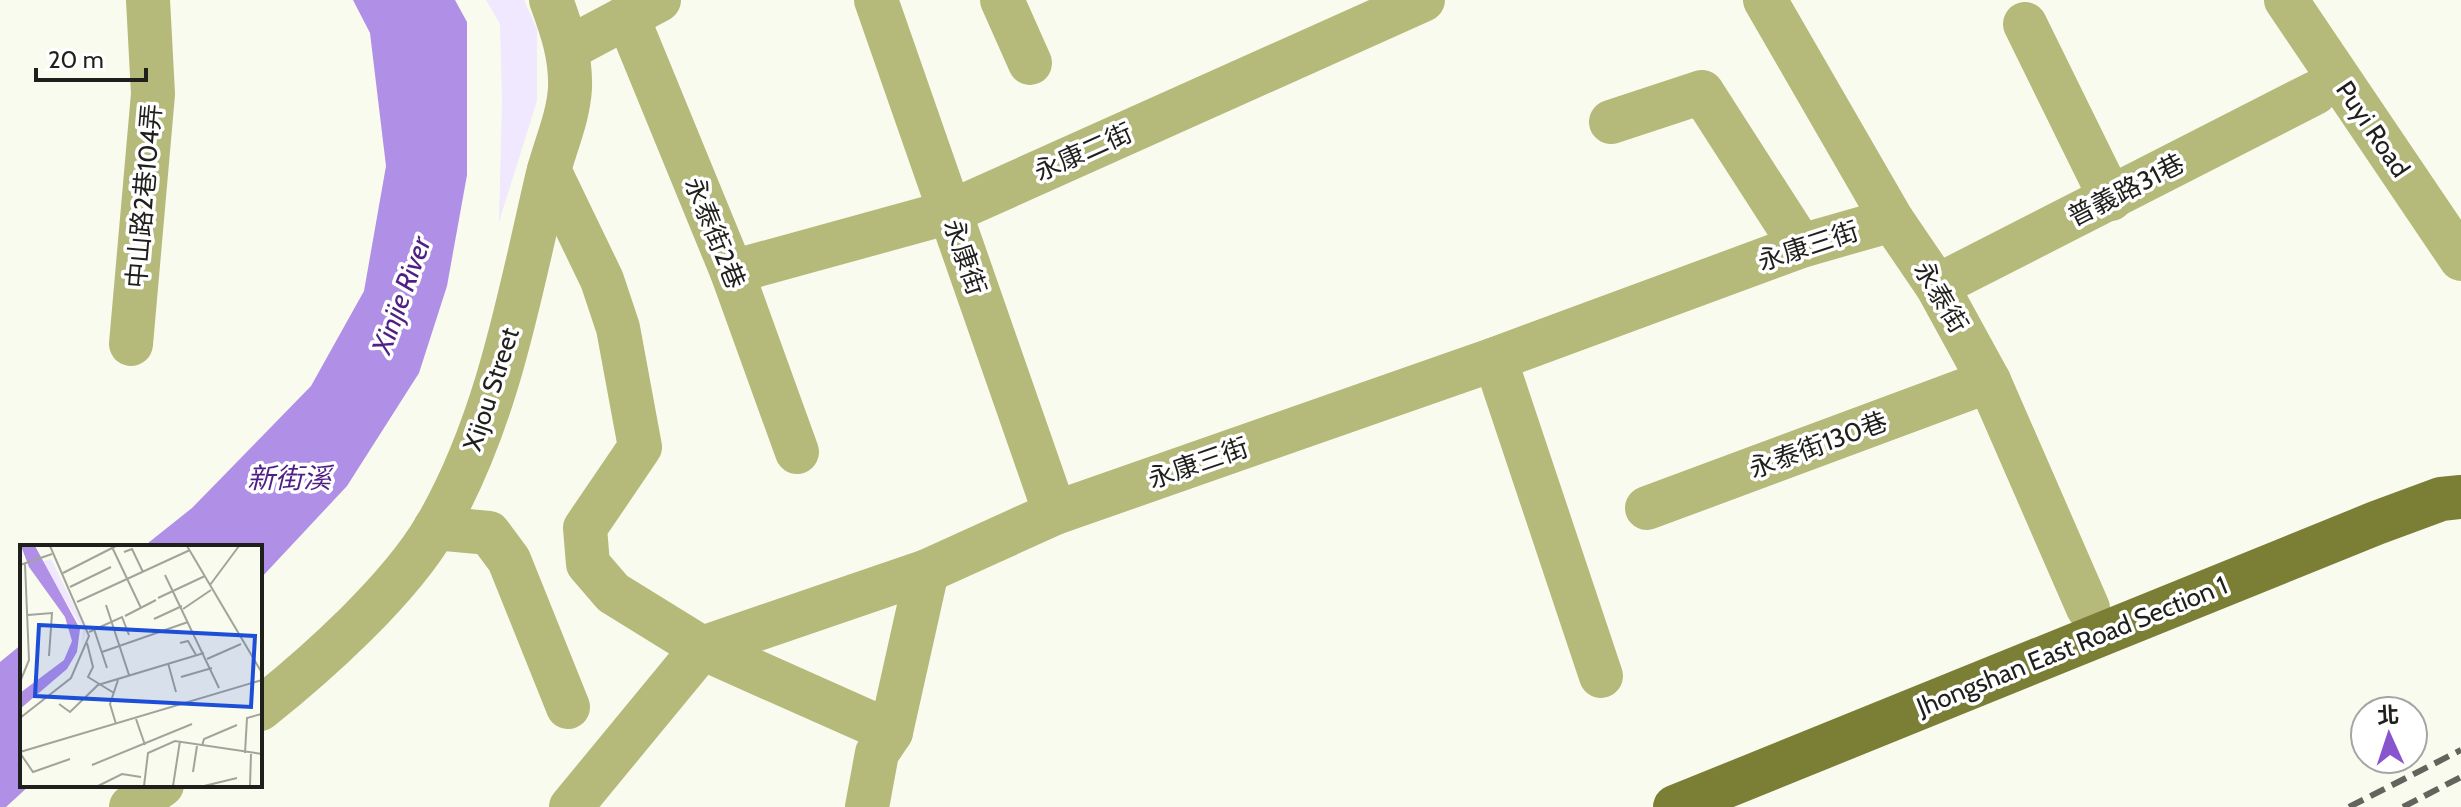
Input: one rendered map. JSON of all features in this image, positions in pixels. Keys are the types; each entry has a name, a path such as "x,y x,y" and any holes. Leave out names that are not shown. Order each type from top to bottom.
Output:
{"main road":[{"name":"Jhongshan East Road Section 1","path":"1680,805 2376,523 2441,499 2461,497"}],"street":[{"name":"中山路2巷104弄","path":"131,344 153,94 148,0"},
{"name":"Xijou Street","path":"262,707 336,641 396,580 435,528 474,448 504,353 549,170 563,128 570,89 569,48 551,0"},
{"name":"永康街","path":"876,0 1055,513"},
{"path":"1002,0 1030,63"},
{"name":"永康二街","path":"732,272 950,212 1423,0"},
{"name":"永泰街","path":"1765,0 1892,220 1937,286 1989,381 2088,608"},
{"name":"Puyi Road","path":"2286,0 2461,259"},
{"path":"569,48 643,8"},
{"name":"永泰街2巷","path":"643,8 732,272 797,452"},
{"path":"2025,24 2111,199"},
{"path":"1611,122 1702,92 1801,246"},
{"name":"普義路31巷","path":"1937,286 2315,93"},
{"path":"549,170 602,280 618,328 640,447 585,528 588,564 613,593 702,648 891,732"},
{"name":"永康三街","path":"702,648 927,571 1055,513 1495,359 1801,246 1892,220"},
{"path":"1495,359 1601,676"},
{"name":"永泰街130巷","path":"1647,508 1989,381"},
{"path":"435,528 489,533 509,560 568,707"},
{"path":"867,807 877,753 891,732 927,571"},
{"path":"571,807 702,648"},
{"path":"131,807 159,787"}],"shaded area":[{"path":"486,0 524,0 537,29 537,101 499,222 500,24"}],"water":[{"name":"新街溪","path":"353,0 455,0 467,22 467,175 447,286 419,373 347,486 262,577 262,545 146,545 192,508 311,386 364,291 386,166 370,33"},
{"path":"20,646 20,787 28,787 6,807 0,807 0,662"}],"railway":[{"path":"2349,807 2461,750"},
{"path":"2403,807 2461,777"}],"water label":[{"name":"Xinjie River","path":"401,295"}]}
